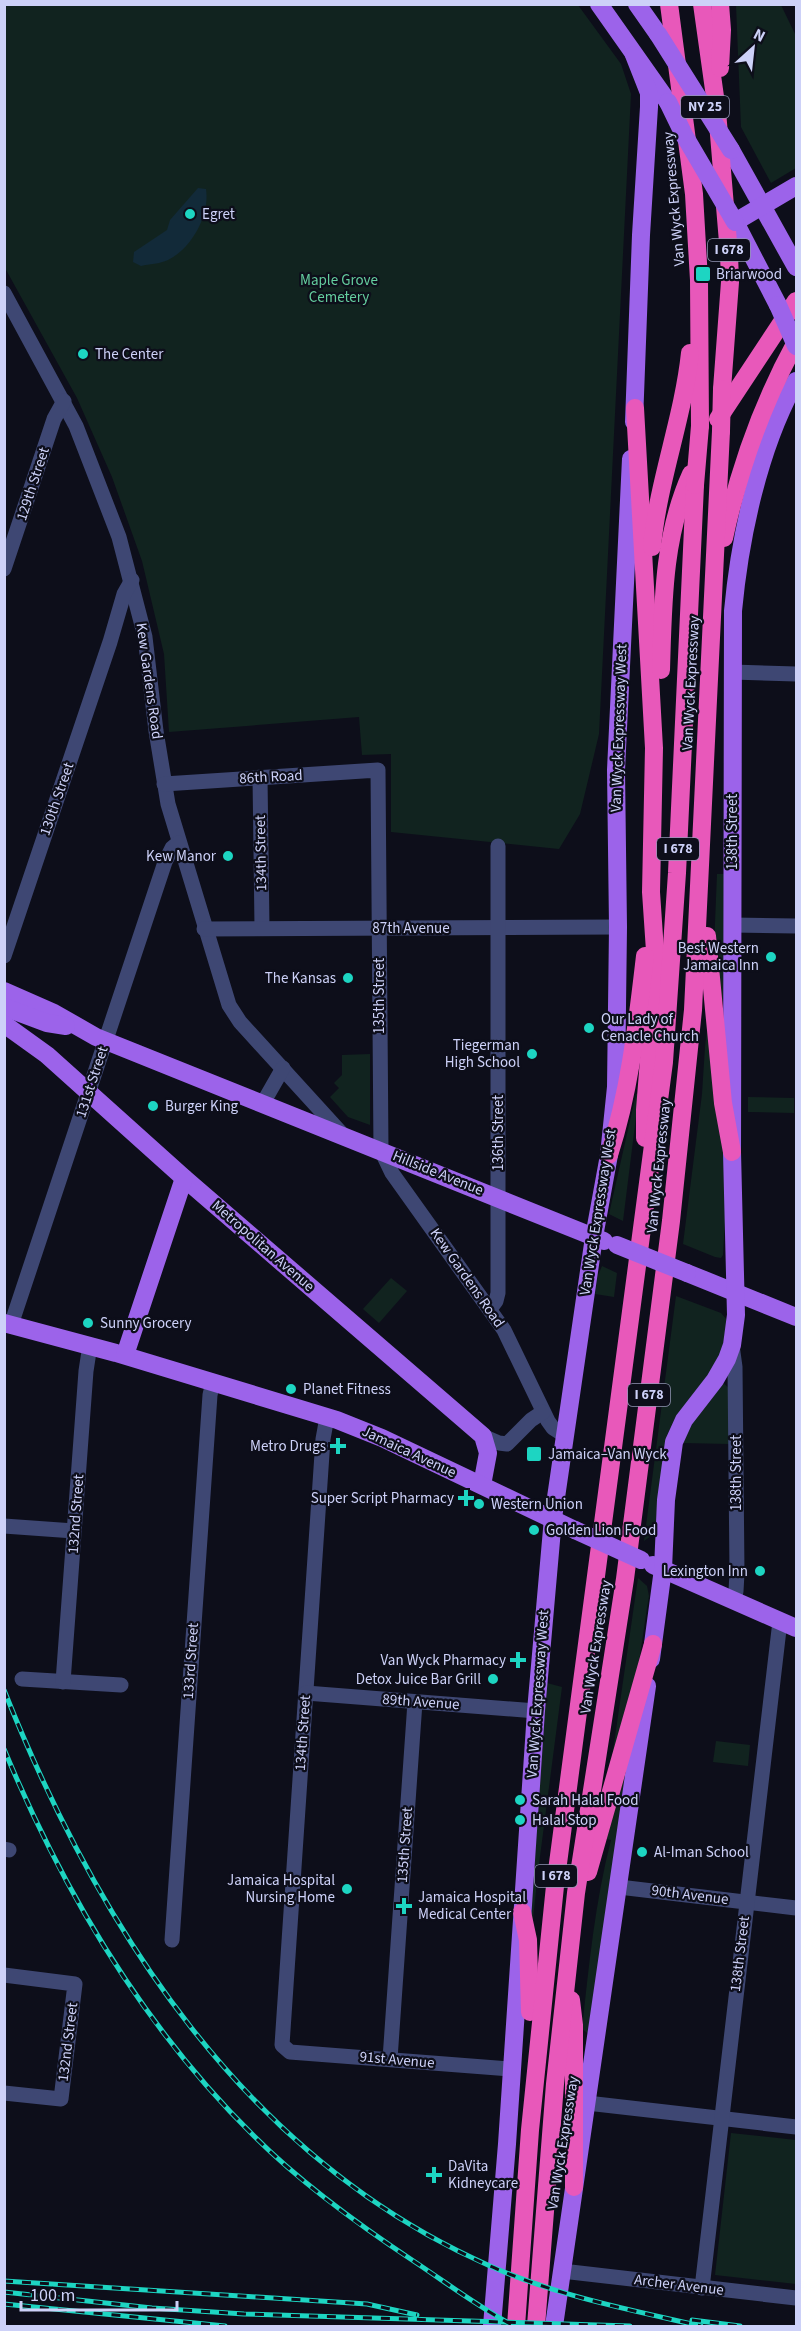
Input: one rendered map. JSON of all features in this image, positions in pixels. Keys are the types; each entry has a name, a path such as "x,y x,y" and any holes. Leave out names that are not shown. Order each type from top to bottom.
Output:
{"highway":[{"name":"Van Wyck Expressway","path":"516,2326 535,2074 565,1802 645,1212 669,1005 695,485 700,426 699,280 694,194 669,4"},
{"name":"Van Wyck Expressway","path":"536,2326 571,1932 583,1836 625,1579 671,1221 693,1010 722,389 730,282 717,111 702,4"},
{"path":"717,111 722,30 720,4"},
{"path":"648,620 655,519 685,385 699,280"},
{"path":"654,748 661,682 665,569 676,514 687,483 716,423 796,301"},
{"path":"712,599 731,505 742,466 767,403 796,344"},
{"path":"635,408 654,748 651,892 655,951 654,996 645,1110 645,1212"},
{"path":"700,856 723,1103 732,1152"},
{"path":"609,1155 621,1116 632,1062 651,892"},
{"path":"571,1932 653,1644"},
{"path":"522,1912 529,1950 531,1990 528,2041 535,2074"},
{"path":"567,1970 574,2025 574,2187"}],"main road":[{"name":"NY 25","path":"599,4 668,102 684,135 735,222"},
{"name":"NY 25","path":"637,4 703,103 751,185 758,208 796,267"},
{"name":"Van Wyck Expressway","path":"634,56 649,93 639,263 635,408"},
{"path":"796,186 735,222 796,344"},
{"name":"138th Street","path":"737,1293 732,1152 733,611 744,532 770,443 796,381"},
{"name":"Van Wyck Expressway West","path":"511,2069 536,1711 553,1518 594,1237 609,1155 616,1087 618,927 616,770 635,408"},
{"name":"Hillside Avenue","path":"4,991 54,1013 79,1029 106,1041 796,1317"},
{"name":"Hillside Avenue","path":"4,1007 47,1023 79,1029"},
{"path":"32,1017 27,1033 47,1055"},
{"name":"Metropolitan Avenue","path":"4,1023 47,1055 184,1178 483,1436"},
{"path":"125,1355 184,1178"},
{"path":"663,1569 666,1500 674,1442 684,1420 723,1366 732,1345 737,1293"},
{"name":"Jamaica Avenue","path":"8,1324 125,1355 327,1417 382,1438 575,1530 788,1625"},
{"path":"482,1485 488,1453 483,1436"},
{"name":"Van Wyck Expressway","path":"554,2326 663,1569"},
{"path":"492,2326 511,2069"}],"street":[{"name":"Kew Gardens Road","path":"4,293 64,401 114,521 132,580 143,628 164,784 178,843 232,1011 343,1135"},
{"name":"129th Street","path":"4,569 54,419 64,401"},
{"name":"130th Street","path":"4,956 110,642 122,600 132,580"},
{"path":"110,642 123,627 143,628"},
{"path":"732,672 796,674"},
{"name":"86th Road","path":"164,784 378,770"},
{"name":"135th Street","path":"378,770 381,1150"},
{"name":"134th Street","path":"260,777 261,928"},
{"name":"131st Street","path":"8,1324 106,1041 165,861 172,848 178,843"},
{"name":"136th Street","path":"490,1309 498,1293 498,846"},
{"path":"732,925 796,926"},
{"name":"87th Avenue","path":"204,929 618,927"},
{"path":"263,1103 283,1068"},
{"name":"Kew Gardens Road","path":"381,1150 393,1173 509,1338 543,1412 553,1428 564,1435"},
{"name":"132nd Street","path":"63,1682 86,1371 90,1345"},
{"name":"138th Street","path":"732,1345 735,1367 737,1549 737,1586 734,1601"},
{"name":"133rd Street","path":"172,1940 213,1382"},
{"path":"483,1436 498,1443 507,1444 531,1420 543,1412"},
{"name":"134th Street","path":"284,2048 281,2042 323,1439 327,1417"},
{"path":"4,1526 74,1531"},
{"name":"138th Street","path":"702,2288 746,1902 788,1625"},
{"path":"22,1679 121,1685"},
{"name":"89th Avenue","path":"306,1693 536,1711"},
{"name":"135th Street","path":"390,2059 415,1702"},
{"name":"90th Avenue","path":"619,1887 796,1908"},
{"name":"132nd Street","path":"4,1975 75,1984 61,2099 4,2093"},
{"name":"91st Avenue","path":"284,2048 290,2052 511,2069"},
{"path":"587,2103 796,2127"},
{"name":"Archer Avenue","path":"562,2271 796,2298"}],"green space":[{"name":"Maple Grove Cemetery","path":"4,5 578,5 621,64 631,94 599,734 580,814 559,849 391,832 391,754 362,755 359,717 169,732 164,654 142,561 112,477 77,398 5,268"},
{"path":"736,5 781,5 796,36 796,168 771,183 741,127"},
{"path":"717,874 726,874 722,1004 714,948"},
{"path":"708,1022 723,1138 726,1204 721,1258 683,1244 702,1094"},
{"path":"370,1054 370,1125 348,1117 330,1097 339,1088 334,1083 342,1075 342,1055"},
{"path":"639,1093 623,1221 609,1214 636,1094"},
{"path":"748,1097 794,1098 794,1113 748,1112"},
{"path":"602,1266 617,1273 614,1297 595,1294"},
{"path":"391,1278 407,1291 379,1323 363,1309"},
{"path":"676,1296 721,1313 727,1320 722,1350 711,1374 674,1420 667,1435 655,1528 651,1536 644,1541"},
{"path":"723,1383 729,1388 729,1444 683,1443 687,1429"},
{"path":"638,1578 647,1586 649,1596 639,1662 607,1792"},
{"path":"547,1683 562,1687 532,1929 530,1929"},
{"path":"716,1741 750,1745 748,1766 713,1762"},
{"path":"628,1746 632,1752 590,2035 582,2029 593,1934 611,1840 606,1839"},
{"path":"731,2133 796,2140 796,2284 715,2275"}],"water":[{"path":"198,188 206,189 205,209 198,230 185,248 177,255 162,262 141,266 133,262 134,252 167,230 170,220"}],"railway":[{"path":"4,1690 42,1779 86,1866 135,1949 191,2028 254,2100 324,2164 403,2220 490,2266 568,2294 701,2326"},
{"path":"4,1749 53,1855 110,1956 142,2004 214,2094 272,2154 332,2203 464,2296 514,2326"},
{"path":"4,2281 367,2304 417,2315"},
{"path":"4,2292 152,2308 244,2314 630,2326"},
{"path":"4,2304 225,2326"},
{"path":"692,2320 740,2326"}],"place":[{"name":"Egret","path":"190,214"},
{"name":"Briarwood","path":"703,274"},
{"name":"The Center","path":"83,354"},
{"name":"Kew Manor","path":"228,856"},
{"name":"Best Western Jamaica Inn","path":"771,957"},
{"name":"The Kansas","path":"348,978"},
{"name":"Our Lady of Cenacle Church","path":"589,1028"},
{"name":"Tiegerman High School","path":"532,1054"},
{"name":"Burger King","path":"153,1106"},
{"name":"Sunny Grocery","path":"88,1323"},
{"name":"Planet Fitness","path":"291,1389"},
{"name":"Metro Drugs","path":"338,1446"},
{"name":"Jamaica–Van Wyck","path":"534,1454"},
{"name":"Super Script Pharmacy","path":"466,1498"},
{"name":"Western Union","path":"479,1504"},
{"name":"Golden Lion Food","path":"534,1530"},
{"name":"Lexington Inn","path":"760,1571"},
{"name":"Van Wyck Pharmacy","path":"518,1660"},
{"name":"Detox Juice Bar Grill","path":"493,1679"},
{"name":"Sarah Halal Food","path":"520,1800"},
{"name":"Halal Stop","path":"520,1820"},
{"name":"Al-Iman School","path":"642,1852"},
{"name":"Jamaica Hospital Nursing Home","path":"347,1889"},
{"name":"Jamaica Hospital Medical Center","path":"404,1906"},
{"name":"DaVita Kidneycare","path":"434,2175"}]}
